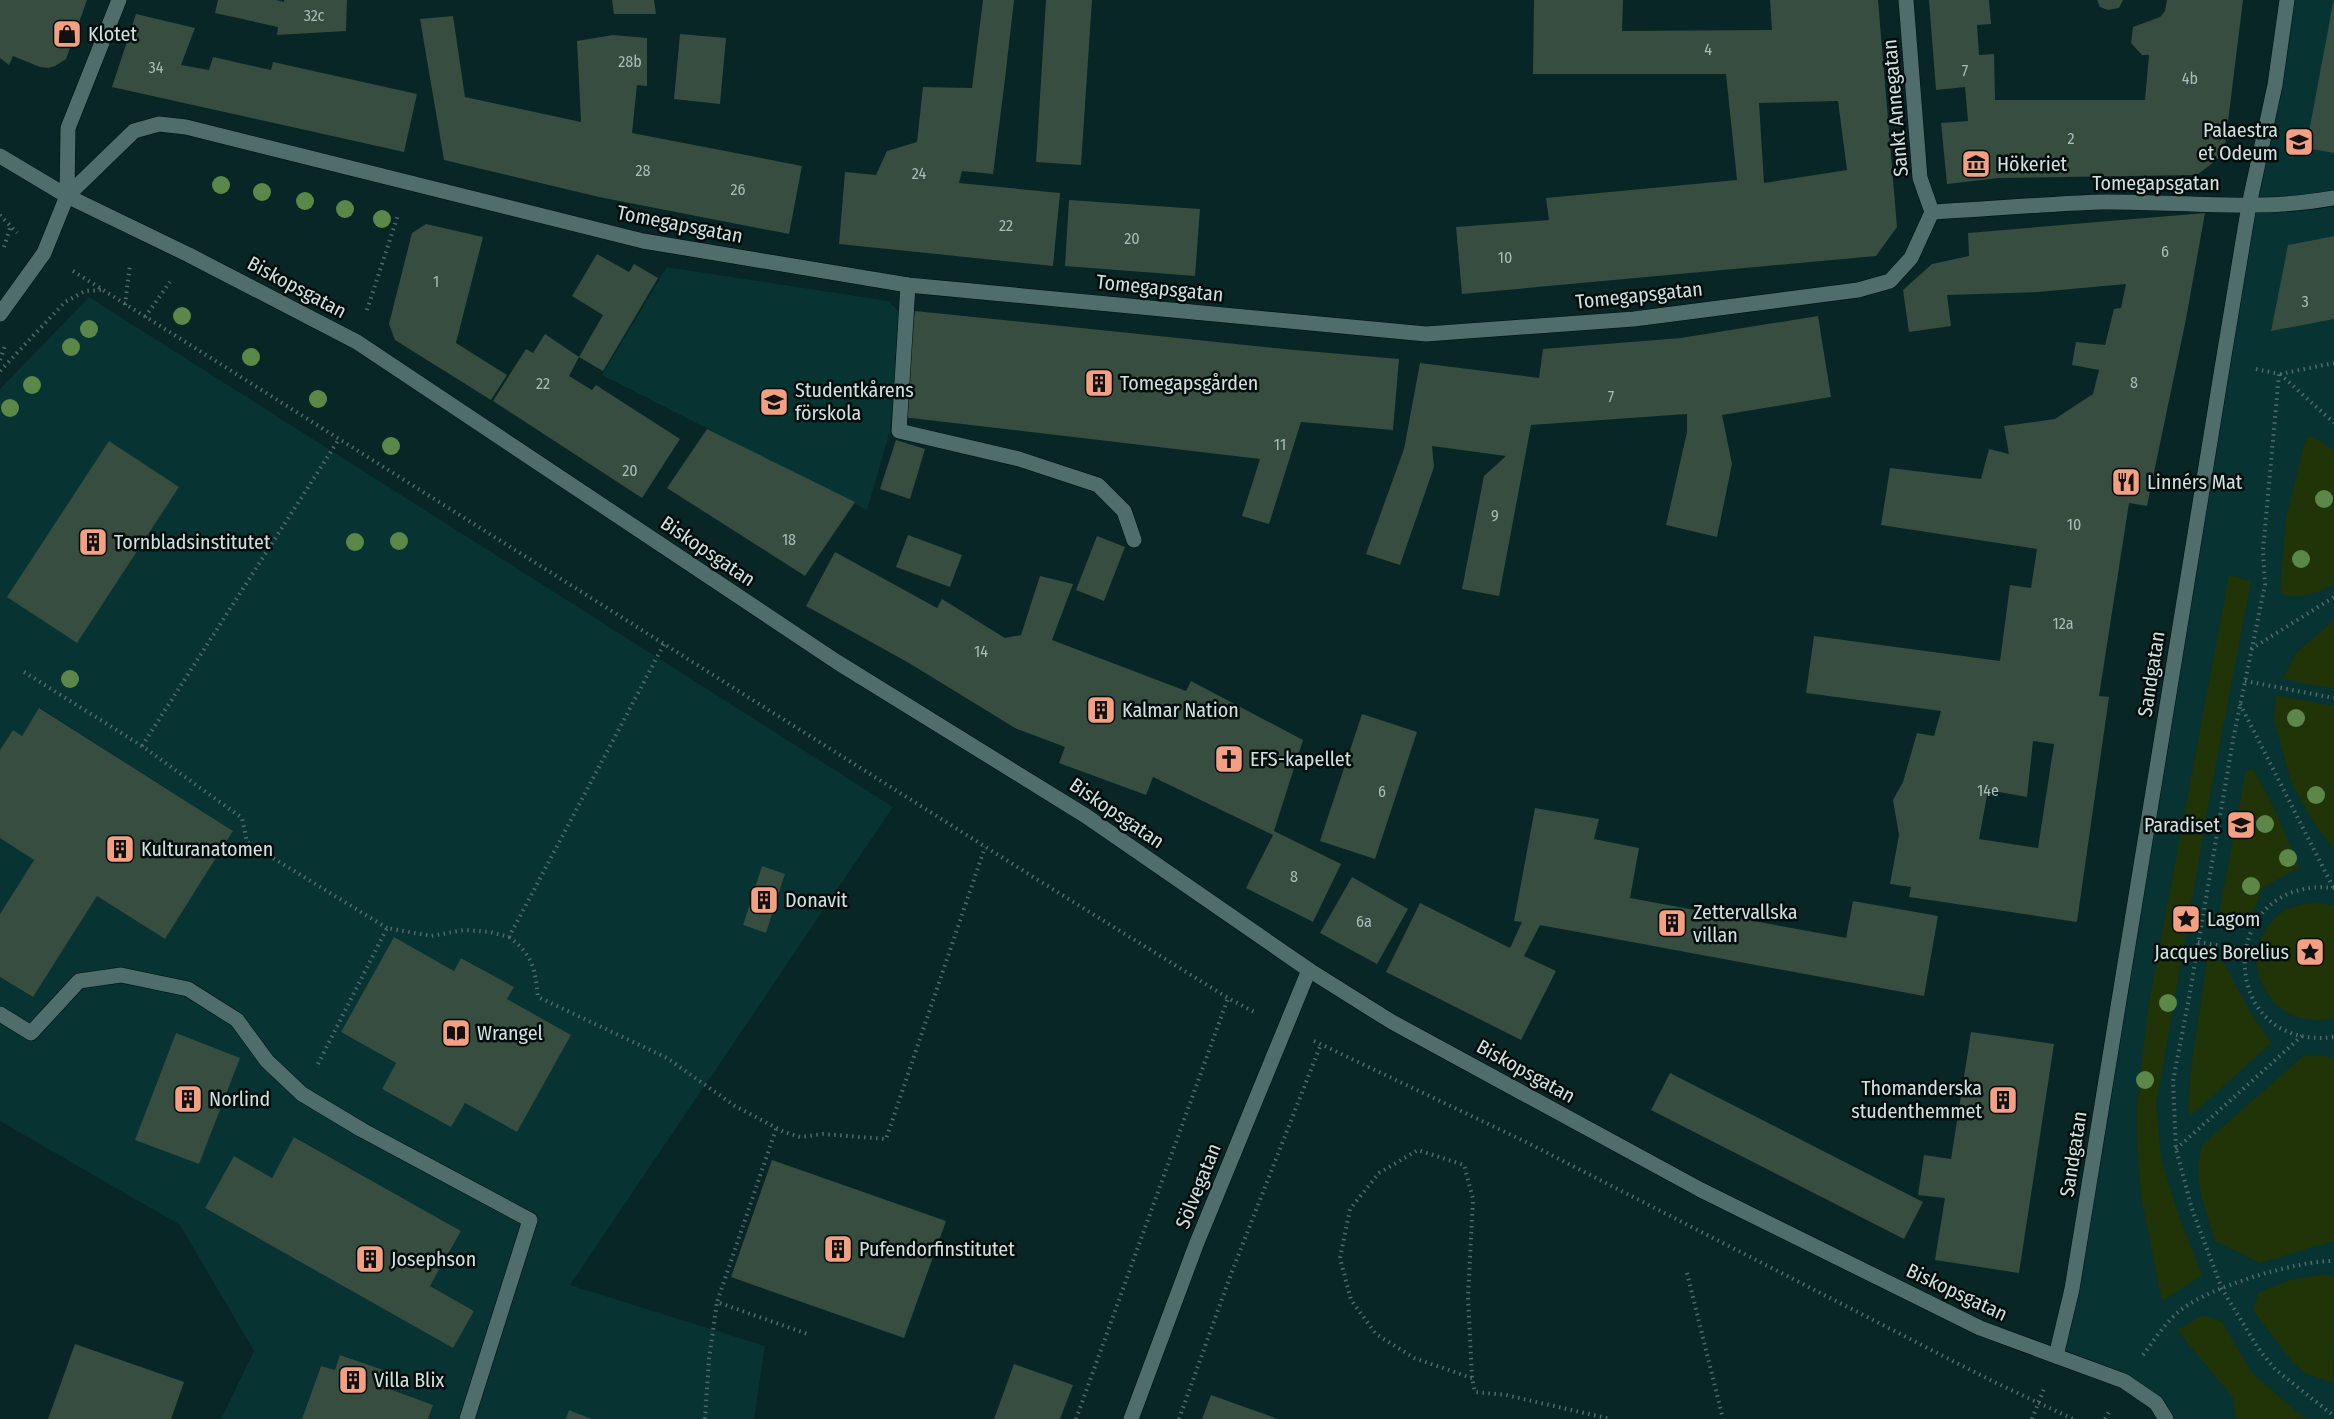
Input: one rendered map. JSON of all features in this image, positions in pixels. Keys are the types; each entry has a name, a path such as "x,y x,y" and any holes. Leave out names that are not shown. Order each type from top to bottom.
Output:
{"street":[{"path":"0,314 44,253 67,196 68,128 119,0"},
{"name":"Sankt Annegatan","path":"1906,0 1920,178 1932,212"},
{"name":"Sandgatan","path":"2056,1356 2072,1289 2249,205 2275,86 2287,0"},
{"name":"Tomegapsgatan","path":"67,196 134,131 159,124 186,127 643,241 908,285 1426,334 1634,319 1858,290 1890,281 1911,258 1932,212 2101,202 2249,205 2308,203 2334,198"},
{"name":"Biskopsgatan","path":"0,156 67,196 189,255 357,342 837,662 1086,816 1309,970 1392,1022 1701,1190 1980,1328 2124,1381 2156,1403 2166,1419"},
{"path":"908,285 899,431 1019,459 1098,485 1124,511 1134,540"},
{"name":"Sölvegatan","path":"1131,1419 1196,1245 1309,970"},
{"path":"0,1014 31,1033 79,981 121,975 188,989 237,1020 267,1061 302,1094 372,1136 531,1220 468,1419"}],"path":[{"path":"357,342 409,183"},
{"path":"0,215 27,242 102,290 1228,998 1284,1029 1321,1044 1524,1141 1982,1376 2073,1419"},
{"path":"145,317 189,255"},
{"path":"0,371 65,303 85,291 102,290"},
{"path":"2223,362 2279,374 2334,363"},
{"path":"2279,374 2334,423"},
{"path":"2279,374 2263,550 2265,585 2240,704 2173,1081 2176,1149 2192,1209 2222,1289 2260,1351 2276,1371 2334,1416"},
{"path":"142,746 339,439"},
{"path":"2251,649 2334,597"},
{"path":"510,937 664,644"},
{"path":"24,672 142,746 242,818 247,842 387,928 431,936 464,930 490,932 510,937 523,948 535,968 538,997 668,1058 735,1106 776,1129 800,1137 823,1134 886,1139 985,847"},
{"path":"2245,681 2334,698"},
{"path":"2240,704 2333,888 2307,888 2282,896 2262,913 2249,933 2243,957 2246,982 2255,1004 2271,1022 2293,1034 2316,1039 2334,1037"},
{"path":"302,1094 387,928"},
{"path":"2198,942 2245,950"},
{"path":"1076,1419 1228,998"},
{"path":"2176,1149 2302,1036"},
{"path":"1179,1419 1231,1274 1321,1044"},
{"path":"705,1419 709,1359 717,1302 776,1129"},
{"path":"1472,1378 1414,1358 1376,1334 1351,1300 1340,1258 1350,1209 1379,1173 1418,1150 1464,1165 1473,1199 1468,1297 1472,1378 1475,1392 1506,1395 1611,1419"},
{"path":"2105,1419 2124,1381 2164,1327 2181,1309 2222,1289 2298,1265 2334,1261"},
{"path":"1687,1273 1723,1419"},
{"path":"717,1302 807,1334"},
{"path":"2032,1419 2039,1402"}],"shaded area":[{"name":"Paradiset","path":"2287,0 2334,0 2334,236 2288,245 2271,330 2334,319 2334,1419 2166,1419 2156,1403 2056,1356"},
{"name":"Studentkårens förskola","path":"667,267 888,301 902,314 890,431 867,510 602,375"},
{"path":"89,297 893,807 570,1285 765,1346 754,1419 592,1419 570,1410 566,1419 428,1419 433,1405 387,1388 392,1373 341,1355 335,1370 321,1366 302,1419 221,1419 254,1351 180,1225 0,1121 0,977 33,997 97,896 165,939 233,831 40,708 22,736 12,731 0,750 0,389","holes":["762,867 785,875 766,933 743,925","394,937 454,971 462,958 513,987 507,999 571,1035 517,1131 465,1103 451,1127 382,1089 396,1063 341,1032","295,1137 461,1231 430,1286 474,1311 453,1347 205,1208 234,1156 272,1178"]},
{"path":"0,838 34,860 0,914"}],"green space":[{"path":"2309,436 2321,441 2334,452 2334,584 2314,593 2295,596 2280,593 2286,518 2305,442"},
{"path":"2229,575 2251,581 2211,790 2156,1105 2161,1158 2179,1217 2202,1275 2162,1301 2142,1201 2137,1145 2137,1108 2148,1008"},
{"path":"2334,620 2334,689 2282,679 2297,652"},
{"path":"2276,695 2334,706 2334,849 2310,817 2291,781 2274,721"},
{"path":"2253,768 2275,810 2299,868 2262,888 2253,914 2218,929 2217,923 2246,771"},
{"path":"2322,903 2334,906 2334,1018 2309,1020 2289,1013 2272,1001 2262,984 2257,964 2259,944 2268,925 2286,910 2304,904"},
{"path":"2215,959 2224,963 2251,1014 2271,1043 2190,1116 2188,1106 2192,1061 2207,960"},
{"path":"2324,1055 2334,1060 2334,1241 2260,1263 2215,1241 2199,1181 2199,1157 2202,1145 2303,1056"},
{"path":"2325,1274 2334,1277 2333,1382 2306,1374 2290,1359 2253,1310 2259,1292 2290,1280"},
{"path":"2203,1315 2222,1322 2252,1373 2305,1419 2236,1419 2233,1398 2177,1330"}],"building":[{"path":"0,0 87,0 66,59 48,68 13,56 9,65 0,58"},
{"path":"218,0 284,2 284,0 347,0 346,31 277,35 278,27 215,13"},
{"path":"612,0 654,0 656,14 614,14"},
{"path":"983,0 1014,0 993,174 962,171 959,183 1060,193 1053,266 839,244 845,172 876,175 887,151 917,142 923,87 972,88"},
{"path":"1046,0 1092,0 1081,165 1036,162"},
{"path":"1534,0 1623,0 1622,31 1772,30 1770,0 1878,0 1897,227 1876,256 1462,294 1456,227 1549,220 1546,198 1737,180 1726,74 1533,74","holes":["1838,101 1847,170 1764,183 1759,103"]},
{"path":"1929,0 1989,0 1991,24 1977,25 1979,55 1994,54 1995,100 2145,100 2149,55 2142,55 2131,43 2133,27 2160,17 2165,11 2167,0 2243,0 2224,154 2197,175 1999,178 1947,184 1941,123 1968,121 1965,87 1936,90"},
{"path":"2097,0 2123,0 2119,8 2108,10 2100,7"},
{"path":"2334,3 2334,153 2306,148"},
{"path":"136,14 195,28 181,65 209,70 213,57 271,70 273,62 417,94 404,152 112,87"},
{"path":"453,16 465,97 581,122 577,41 613,35 647,38 647,86 637,85 632,133 802,166 789,234 599,197 444,160 420,19"},
{"path":"680,34 726,38 720,104 674,99"},
{"path":"1069,200 1200,209 1195,276 1065,266"},
{"path":"2205,213 2186,319 2147,506 2129,503 2099,696 2109,697 2077,922 1909,897 1911,887 1890,884 1899,835 1893,800 1903,782 1917,733 1934,736 1941,711 1806,693 1814,636 2000,661 2010,585 2031,588 2037,549 1881,525 1890,468 1981,479 1989,449 2009,454 2004,426 2055,419 2093,394 2099,370 2072,365 2076,342 2105,345 2114,309 2121,308 2126,284 2038,292 1947,295 1951,326 1909,332 1903,290 1932,264 1969,256 1968,233","holes":["2033,741 2054,744 2038,848 1979,839 1988,790 2027,797"]},
{"path":"426,224 483,237 456,343 507,375 491,400 395,340 389,324 412,233"},
{"path":"2334,236 2334,319 2271,331 2288,245"},
{"path":"597,254 629,272 634,264 658,278 603,371 579,357 603,315 572,296"},
{"name":"Tomegapsgården","path":"915,311 1399,359 1393,430 1301,422 1269,524 1242,516 1260,459 902,417"},
{"path":"1818,316 1831,397 1722,415 1732,464 1717,537 1666,525 1687,432 1687,414 1531,425 1499,596 1462,589 1484,476 1506,456 1432,446 1434,467 1400,565 1366,554 1404,449 1420,363 1539,378 1543,349 1681,338"},
{"path":"545,334 579,357 569,376 592,390 596,385 680,439 642,498 493,401 526,349 533,353"},
{"path":"707,429 855,502 805,576 667,488"},
{"path":"896,440 925,449 910,499 880,489"},
{"name":"Tornbladsinstitutet","path":"109,441 179,487 77,643 7,597"},
{"path":"908,535 962,555 950,587 896,567"},
{"path":"1097,536 1125,547 1104,601 1076,590"},
{"path":"835,552 937,608 942,599 1005,638 1021,635 1040,576 1073,584 1052,640 1186,691 1191,681 1303,740 1274,831 1341,864 1313,922 1246,888 1273,835 1153,777 1146,795 1059,763 1065,747 1015,728 909,663 806,606"},
{"name":"Kulturanatomen","path":"39,708 233,831 165,939 97,896 33,997 0,977 0,914 34,860 0,838 0,750 13,730 22,736"},
{"path":"1362,714 1417,732 1375,859 1320,841"},
{"path":"1535,808 1599,819 1594,839 1639,848 1630,898 1846,938 1853,901 1938,916 1924,996 1540,925 1524,956 1556,971 1521,1040 1386,972 1420,903 1510,948 1522,922 1514,921"},
{"name":"Donavit","path":"762,866 785,874 766,933 743,925"},
{"path":"1352,877 1408,909 1377,964 1320,933"},
{"name":"Wrangel","path":"394,937 454,971 461,958 514,987 507,999 571,1035 517,1132 465,1103 451,1127 382,1089 396,1063 341,1032"},
{"name":"Thomanderska studenthemmet","path":"1971,1032 2054,1044 2019,1273 1935,1260 1945,1198 1918,1195 1924,1155 1951,1159"},
{"name":"Norlind","path":"176,1033 240,1058 199,1164 135,1140"},
{"path":"1670,1073 1923,1202 1904,1239 1651,1110"},
{"name":"Josephson","path":"294,1137 461,1231 430,1286 474,1311 453,1348 205,1208 234,1156 272,1178"},
{"name":"Pufendorfinstitutet","path":"772,1160 946,1221 904,1338 731,1277"},
{"path":"75,1344 184,1382 171,1419 48,1419"},
{"name":"Villa Blix","path":"340,1355 392,1373 387,1388 433,1405 428,1419 302,1419 321,1366 335,1370"},
{"path":"1014,1364 1073,1385 1060,1419 994,1419"},
{"path":"1211,1395 1278,1419 1202,1419"},
{"path":"569,1410 592,1419 566,1419"}],"place":[{"name":"Klotet","path":"67,34"},
{"name":"Palaestra et Odeum","path":"2299,142"},
{"name":"Hökeriet","path":"1976,164"},
{"name":"Tomegapsgården","path":"1099,383"},
{"name":"Studentkårens förskola","path":"774,402"},
{"name":"Linnérs Mat","path":"2126,482"},
{"name":"Tornbladsinstitutet","path":"93,542"},
{"name":"Kalmar Nation","path":"1101,710"},
{"name":"EFS-kapellet","path":"1229,759"},
{"name":"Paradiset","path":"2241,825"},
{"name":"Kulturanatomen","path":"120,849"},
{"name":"Donavit","path":"764,900"},
{"name":"Lagom","path":"2186,919"},
{"name":"Zettervallska villan","path":"1672,923"},
{"name":"Jacques Borelius","path":"2310,952"},
{"name":"Wrangel","path":"456,1033"},
{"name":"Norlind","path":"188,1099"},
{"name":"Thomanderska studenthemmet","path":"2003,1100"},
{"name":"Pufendorfinstitutet","path":"838,1249"},
{"name":"Josephson","path":"370,1259"},
{"name":"Villa Blix","path":"353,1380"}]}
